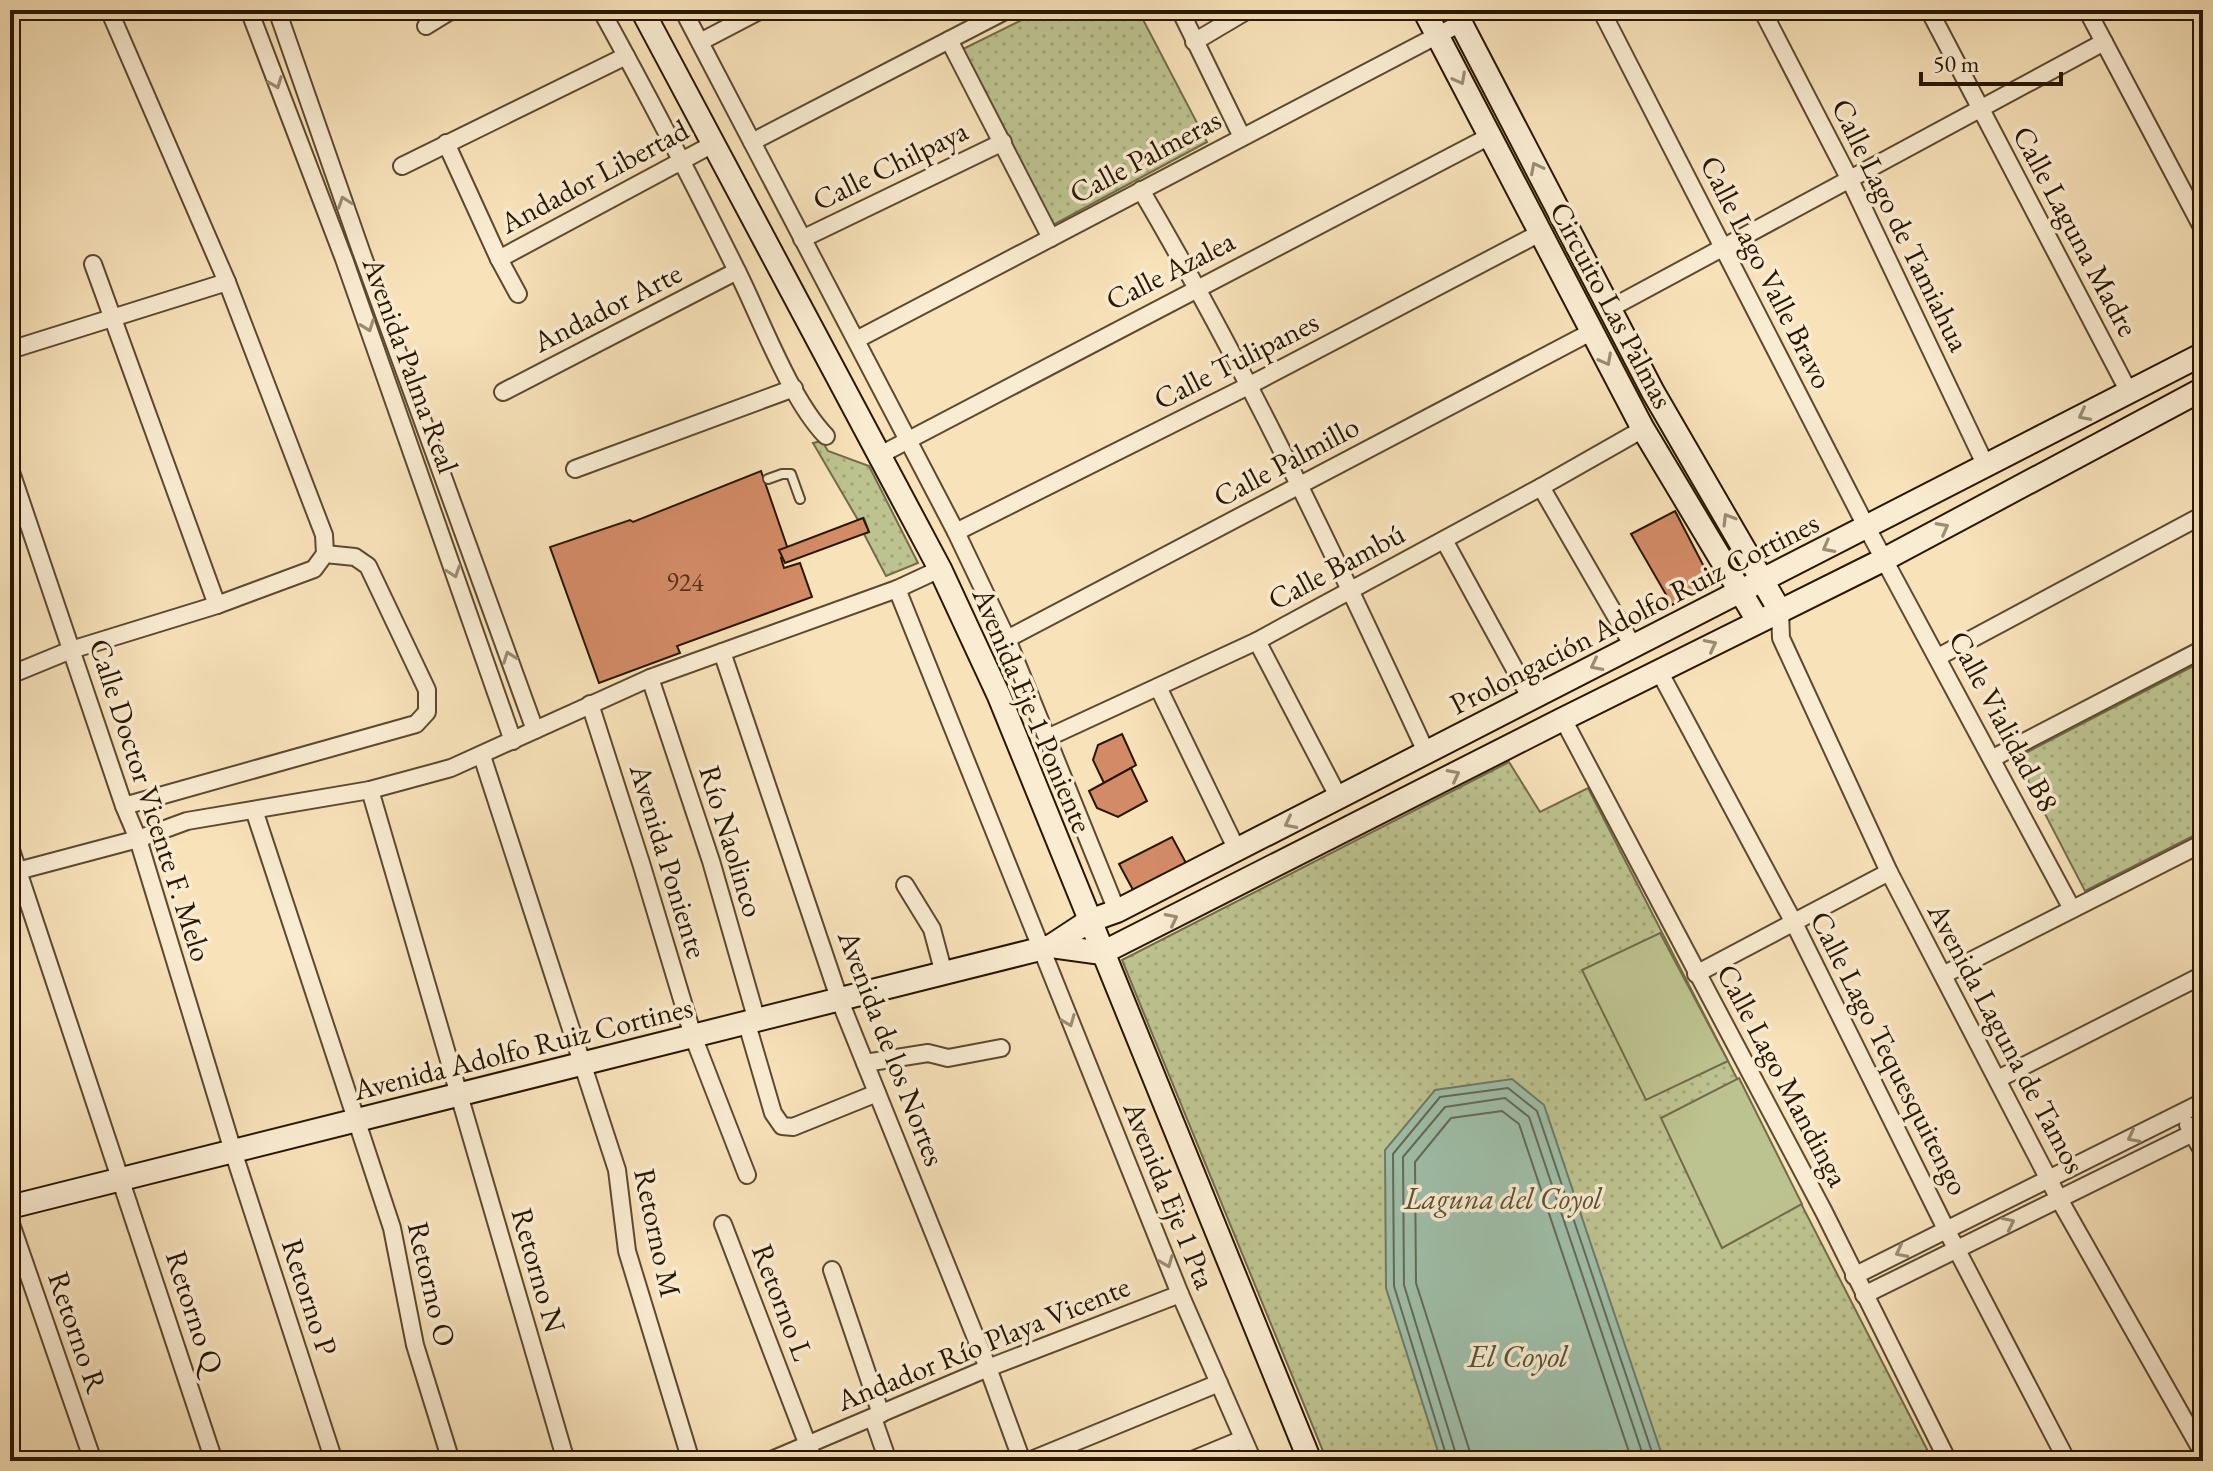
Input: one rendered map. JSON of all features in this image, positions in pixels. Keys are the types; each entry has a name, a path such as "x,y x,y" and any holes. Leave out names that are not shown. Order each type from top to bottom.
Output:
{"street":[{"path":"10,675 71,650 217,605 314,569 325,554 324,535 227,282 109,10"},
{"name":"Avenida Palma Real","path":"249,10 344,259 513,741"},
{"path":"277,10 535,730"},
{"path":"426,26 452,10"},
{"path":"601,10 681,161 794,388 809,415 826,436"},
{"name":"Avenida Eje 1 Poniente","path":"642,10 940,569 999,696 1310,1461"},
{"name":"Avenida Eje 1 Poniente","path":"683,10 956,532 1007,639 1117,911"},
{"path":"700,42 761,10"},
{"path":"752,142 1007,10"},
{"path":"1180,10 1242,137"},
{"path":"1194,42 1248,10"},
{"name":"Circuito Las Palmas","path":"1424,10 1643,429 1758,621"},
{"name":"Calle Lago Valle Bravo","path":"1601,10 1885,559"},
{"name":"Calle Lago de Tamiahua","path":"1762,10 1849,178 1986,466"},
{"name":"Calle Laguna Madre","path":"1929,10 2129,392"},
{"path":"2087,10 2203,229"},
{"name":"Circuito Las Palmas","path":"1458,16 1653,392 1780,611"},
{"name":"Calle Palmeras","path":"856,340 1437,36 1458,16"},
{"path":"949,40 1051,238"},
{"path":"1609,309 2104,42"},
{"path":"402,166 626,56"},
{"name":"Calle Azalea","path":"878,456 1490,136"},
{"name":"Calle Chilpaya","path":"802,239 1003,142"},
{"name":"Andador Libertad","path":"446,143 518,294"},
{"name":"Andador Libertad","path":"499,259 715,143"},
{"path":"1141,190 1198,287 1301,484 1427,754"},
{"name":"Calle Tulipanes","path":"956,532 1250,385 1540,233"},
{"path":"344,259 361,251"},
{"path":"93,264 217,605"},
{"name":"Andador Arte","path":"503,392 737,271"},
{"path":"10,350 227,282"},
{"name":"Calle Palmillo","path":"1007,639 1591,332"},
{"name":"Prolongación Adolfo Ruiz Cortines","path":"1089,921 1117,911 1427,754 2203,354"},
{"path":"575,469 794,388"},
{"name":"Prolongación Adolfo Ruiz Cortines","path":"1102,953 1885,559 2203,389"},
{"name":"Calle Bambú","path":"1047,738 1257,641 1643,429"},
{"name":"Calle Doctor Vicente F. Melo","path":"10,469 124,806 138,839 233,1151"},
{"path":"1541,487 1633,646"},
{"path":"431,505 451,497"},
{"path":"1938,657 2203,515"},
{"path":"1444,540 1531,699"},
{"path":"124,806 416,724 427,712 427,690 368,566 355,557 325,554"},
{"name":"Calle Vialidad B8","path":"1885,559 2072,909"},
{"path":"15,872 138,839 187,821 370,790 426,776 482,756 650,678 897,589 940,569"},
{"name":"Avenida Eje 1 Pta","path":"897,589 1046,948 1180,1294 1253,1461"},
{"name":"Avenida Laguna de Tamos","path":"1780,611 1781,638 1889,872 2059,1199 2203,1453"},
{"name":"Avenida Laguna de Tamos","path":"1758,621 1781,638"},
{"path":"1257,641 1339,798"},
{"path":"1993,758 2203,649"},
{"name":"Avenida de los Nortes","path":"722,652 840,1001 988,1368 1022,1461"},
{"name":"Calle Lago Tequesquitengo","path":"1659,671 1793,921 1946,1229 2067,1461"},
{"name":"Río Naolinco","path":"650,678 711,861 773,1113 782,1126 793,1127 877,1093"},
{"path":"1158,687 1244,846 1268,870"},
{"name":"Avenida Poniente","path":"590,704 693,1036"},
{"name":"Calle Lago Mandinga","path":"1563,719 1824,1212 1948,1461"},
{"name":"Retorno M","path":"482,756 617,1170 627,1251 691,1461"},
{"path":"1404,765 1419,793"},
{"name":"Retorno N","path":"370,790 566,1461"},
{"name":"Retorno O","path":"254,810 392,1228 415,1345 451,1461"},
{"path":"1943,975 2203,843"},
{"name":"Retorno Q","path":"10,847 15,872 122,1180 214,1461"},
{"path":"1696,974 1889,872"},
{"path":"905,885 932,929 944,974"},
{"name":"Avenida Adolfo Ruiz Cortines","path":"10,1207 1046,948 1089,921"},
{"name":"Avenida Adolfo Ruiz Cortines","path":"1046,948 1102,953"},
{"path":"1998,1079 2203,975"},
{"path":"693,1036 747,1175"},
{"path":"865,1063 928,1053 948,1058 1001,1048"},
{"path":"1854,1276 2203,1102"},
{"path":"2181,1113 2198,1131 2203,1152"},
{"path":"1864,1295 2198,1131"},
{"name":"Retorno P","path":"233,1151 334,1461"},
{"name":"Retorno R","path":"10,1221 93,1461"},
{"name":"Retorno L","path":"723,1224 811,1453"},
{"path":"832,1270 888,1461"},
{"name":"Andador Río Playa Vicente","path":"769,1461 811,1453 877,1416 988,1368 1180,1294"},
{"path":"1029,1461 1219,1383"},
{"path":"1190,1461 1243,1439"}],"lane":[{"path":"768,479 791,474 800,499"}],"green space":[{"path":"1042,10 1138,10 1207,142 1053,225 963,49"},
{"path":"822,441 828,451 869,466 918,563 886,576 864,534 869,532 864,518 858,520 813,443"},
{"path":"2203,661 2203,831 2085,891 2016,758"},
{"name":"Laguna del Coyol","path":"1509,762 1540,812 1588,788 1933,1461 1327,1461 1122,960"},
{"path":"1660,933 1728,1061 1646,1100 1582,970"},
{"path":"1739,1078 1802,1204 1722,1248 1661,1118"}],"water":[{"name":"El Coyol","path":"1512,1079 1544,1105 1664,1461 1441,1461 1386,1288 1385,1150 1435,1090"}],"building":[{"path":"761,471 790,555 781,558 784,568 800,563 812,597 677,646 680,653 599,683 550,547 630,520 633,522"},
{"path":"1675,511 1713,584 1672,605 1631,534"},
{"path":"863,518 869,532 785,563 779,550"},
{"path":"1122,734 1136,765 1104,783 1093,760 1098,745"},
{"path":"1131,768 1147,801 1118,817 1097,808 1089,791"},
{"path":"1172,837 1186,863 1133,890 1119,864"}]}
